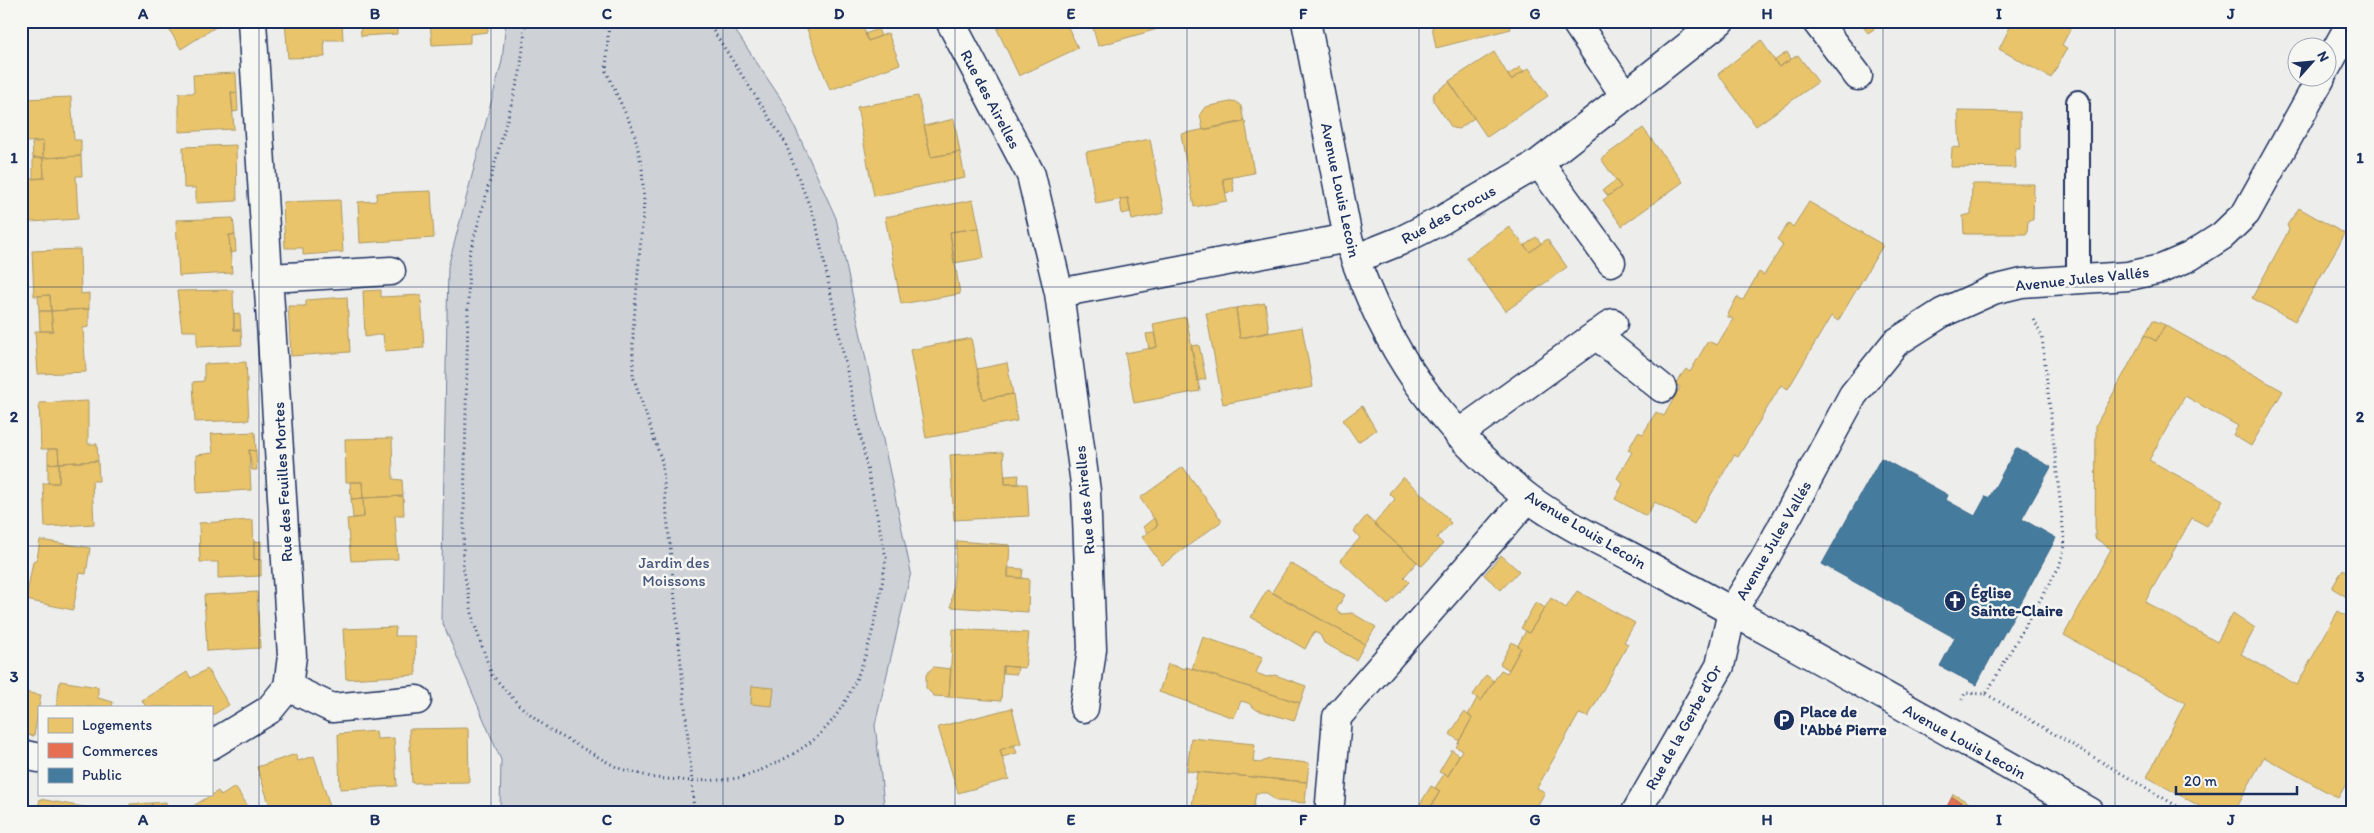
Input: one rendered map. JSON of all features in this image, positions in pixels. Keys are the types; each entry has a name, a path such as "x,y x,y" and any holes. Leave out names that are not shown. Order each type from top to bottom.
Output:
{"street":[{"name":"Rue des Feuilles Mortes","path":"252,21 270,278 292,656 288,687"},
{"name":"Rue des Airelles","path":"950,21 1031,175 1059,293 1086,491 1092,649 1084,708"},
{"name":"Avenue Louis Lecoin","path":"1306,21 1351,249 1388,335 1424,394 1458,434 1528,498 1590,535 1947,730 2090,812"},
{"path":"1576,21 1625,96"},
{"name":"Rue des Crocus","path":"1351,249 1400,241 1442,220 1539,162 1720,21"},
{"path":"1816,21 1858,76"},
{"path":"2336,50 2352,21"},
{"name":"Avenue Jules Vallés","path":"1732,611 1764,560 1853,395 1895,343 1942,313 1993,290 2022,282 2128,276 2161,268 2189,257 2222,236 2246,213 2315,88"},
{"path":"1539,162 1611,262"},
{"path":"1059,293 1351,249"},
{"path":"270,278 391,271"},
{"path":"1458,434 1604,329 1662,388"},
{"path":"1330,803 1337,717 1528,498"},
{"name":"Rue de la Gerbe d'Or","path":"1636,812 1720,666 1732,611"},
{"path":"212,744 269,710 288,687 332,708 417,700"},
{"path":"21,754 38,758"}],"lane":[{"path":"2078,102 2078,279"}],"path":[{"path":"526,21 520,73 469,256 463,567 474,623 492,675 519,705 550,730 618,768 654,778 692,781 747,776 791,754 821,734 844,702 861,668 880,603 886,558 816,223 785,142 707,21"},
{"path":"609,21 606,71 634,132 642,167 644,202 633,332 633,376 662,462 694,812"},
{"path":"1986,694 2059,567 2065,546 2042,337 2030,312"},
{"path":"1947,730 1966,693 1986,694 2187,812"}],"green space":[{"name":"Jardin des Moissons","path":"506,21 729,21 785,105 836,218 911,572 875,725 885,812 500,812 501,760 441,619 448,267 502,61"}],"building: Logements":[{"path":"21,21 27,21 27,28 21,29"},
{"path":"61,21 99,21 61,24"},
{"path":"164,21 225,21 181,49"},
{"path":"285,21 342,21 343,40 324,40 325,57 288,58"},
{"path":"360,21 414,22 397,24 397,34 361,36"},
{"path":"430,21 487,21 488,32 470,34 470,43 432,45"},
{"path":"830,21 861,21 868,41 888,33 900,64 830,90 807,29"},
{"path":"1014,21 1065,21 1078,48 1019,76 997,29"},
{"path":"1091,21 1160,21 1161,28 1098,46"},
{"path":"1431,21 1509,21 1511,29 1436,48"},
{"path":"1859,21 1886,21 1868,33"},
{"path":"2013,21 2057,21 2071,28 2062,45 2067,48 2051,78 1999,49"},
{"path":"878,29 881,36 868,41 865,34"},
{"path":"1761,40 1779,67 1798,55 1818,82 1756,126 1718,74"},
{"path":"1494,52 1511,80 1529,68 1548,96 1487,137 1449,81"},
{"path":"1787,52 1791,59 1779,67 1774,61"},
{"path":"1520,67 1524,71 1511,80 1508,75"},
{"path":"236,73 237,93 231,92 234,129 179,132 179,93 194,93 193,75"},
{"path":"1449,82 1474,118 1459,129 1452,128 1433,100 1434,93"},
{"path":"231,92 237,93 238,111 233,112"},
{"path":"918,96 931,157 960,152 965,178 874,196 857,107"},
{"path":"71,97 74,140 81,140 81,156 43,158 43,141 25,142 24,99"},
{"path":"1235,101 1241,106 1244,122 1203,130 1200,114 1205,107"},
{"path":"1958,111 2020,112 2020,148 2015,148 2016,168 1951,167 1952,147 1960,148"},
{"path":"954,119 960,152 931,157 924,126"},
{"path":"1245,121 1254,173 1223,179 1227,201 1194,207 1181,134"},
{"path":"1643,128 1683,182 1622,226 1603,200 1621,187 1601,159"},
{"path":"1150,139 1164,213 1132,220 1128,198 1096,204 1086,152"},
{"path":"43,141 43,158 33,158 32,143"},
{"path":"236,145 237,201 196,203 196,188 184,188 183,147"},
{"path":"81,156 82,176 76,176 78,219 30,222 27,179 44,178 43,158"},
{"path":"33,158 43,158 44,178 33,179"},
{"path":"1232,177 1234,191 1226,193 1223,179"},
{"path":"1616,180 1621,187 1608,196 1603,190"},
{"path":"1972,184 2034,184 2033,220 2028,220 2027,234 1964,234 1963,216 1971,214"},
{"path":"431,191 434,238 360,243 358,202 376,201 377,193"},
{"path":"1128,198 1130,212 1122,214 1120,200"},
{"path":"340,200 343,252 303,255 303,248 285,248 283,202"},
{"path":"973,200 979,228 950,232 960,294 901,304 885,217"},
{"path":"1809,202 1883,245 1838,321 1831,316 1788,389 1781,385 1738,457 1734,455 1694,524 1655,502 1646,516 1615,499 1623,484 1617,478 1632,452 1628,450 1638,432 1643,434 1656,412 1664,416 1680,387 1675,384 1686,369 1690,372 1708,341 1717,345 1733,319 1727,316 1737,297 1743,300 1759,272 1764,275 1783,245 1777,239 1789,223 1793,227"},
{"path":"2299,208 2345,234 2295,321 2252,298 2289,230 2287,225"},
{"path":"233,218 235,235 229,235 232,273 179,276 176,220"},
{"path":"1509,227 1530,252 1547,239 1567,267 1506,311 1466,258"},
{"path":"979,228 984,258 954,263 950,232"},
{"path":"229,235 235,235 236,252 230,253"},
{"path":"1536,237 1541,243 1530,252 1524,246"},
{"path":"80,249 81,294 89,293 89,309 51,311 50,295 34,296 32,251"},
{"path":"233,290 234,330 241,330 242,345 197,347 197,331 182,331 177,291"},
{"path":"381,290 381,297 421,295 424,348 385,351 383,334 365,337 363,291"},
{"path":"50,295 51,311 39,311 38,296"},
{"path":"347,297 350,352 291,356 288,306 306,306 306,300"},
{"path":"1265,303 1269,332 1240,338 1236,308"},
{"path":"1236,308 1240,338 1302,327 1313,387 1223,404 1206,313"},
{"path":"89,309 89,327 83,328 86,372 38,374 35,331 53,331 51,311"},
{"path":"39,311 51,311 53,331 40,331"},
{"path":"234,313 240,314 241,330 234,330"},
{"path":"1186,317 1200,391 1134,403 1125,353 1157,347 1153,324"},
{"path":"2153,320 2165,325 2156,341 2145,335"},
{"path":"2165,325 2283,391 2251,446 2233,435 2238,426 2185,396 2149,460 2223,500 2207,526 2192,518 2145,602 2217,642 2233,613 2255,628 2241,654 2297,685 2338,611 2350,618 2353,613 2353,772 2338,798 2264,757 2234,812 2210,812 2147,777 2185,703 2064,635 2111,549 2095,538 2096,425 2145,335 2156,341"},
{"path":"1154,333 1157,347 1149,349 1146,334"},
{"path":"971,338 983,399 1013,394 1017,421 926,438 910,350"},
{"path":"1199,345 1206,379 1197,381 1191,346"},
{"path":"246,362 249,420 195,422 193,382 204,381 204,364"},
{"path":"1007,363 1013,394 983,399 977,369"},
{"path":"88,401 88,444 97,444 98,461 59,463 58,449 41,449 39,403"},
{"path":"1362,406 1376,430 1358,442 1343,420"},
{"path":"255,432 256,451 249,450 251,490 197,493 196,455 213,453 211,434"},
{"path":"392,438 393,479 402,480 403,496 363,498 362,482 346,482 345,439"},
{"path":"48,449 58,449 59,463 48,464"},
{"path":"249,450 256,451 257,470 252,470"},
{"path":"1003,452 1005,484 1027,484 1029,516 954,520 950,455"},
{"path":"98,461 99,481 92,481 94,524 45,527 43,483 59,483 59,463"},
{"path":"59,463 59,483 48,483 48,464"},
{"path":"1183,467 1222,521 1162,565 1142,537 1158,525 1140,498"},
{"path":"1019,475 1018,484 1005,484 1005,476"},
{"path":"1403,477 1449,519 1451,523 1437,538 1443,544 1422,566 1374,524 1395,499 1389,493"},
{"path":"350,482 362,482 363,498 351,499"},
{"path":"403,496 404,515 395,515 398,559 351,561 347,519 364,517 363,498"},
{"path":"363,498 364,517 353,518 351,499"},
{"path":"1366,516 1417,562 1404,577 1409,582 1388,605 1340,560 1360,538 1354,531"},
{"path":"1154,518 1158,525 1147,533 1143,527"},
{"path":"253,520 254,559 261,560 261,576 218,578 218,562 200,562 199,523"},
{"path":"40,540 90,548 86,574 80,573 73,610 26,600 33,561 37,559"},
{"path":"261,541 261,560 254,559 254,542"},
{"path":"957,541 1010,545 1008,577 1029,579 1028,612 951,607"},
{"path":"1501,555 1519,571 1501,590 1484,575"},
{"path":"1290,563 1345,595 1336,610 1342,614 1352,613 1376,627 1365,644 1272,592"},
{"path":"1008,568 1023,569 1022,578 1008,577"},
{"path":"2343,569 2353,575 2353,601 2332,588"},
{"path":"1267,590 1365,644 1356,660 1324,643 1320,635 1314,632 1305,649 1251,617"},
{"path":"1577,591 1635,623 1624,642 1628,644 1588,717 1579,714 1537,788 1545,792 1534,812 1428,812 1440,791 1435,788 1444,774 1448,776 1462,750 1456,747 1472,718 1468,715 1477,698 1481,701 1501,670 1507,673 1521,648 1518,645 1526,631 1529,633 1551,598 1566,608"},
{"path":"257,592 260,648 207,651 204,595"},
{"path":"1536,602 1545,608 1529,633 1521,628"},
{"path":"396,627 395,636 415,636 416,675 346,679 343,629"},
{"path":"953,629 1029,633 1025,668 1003,666 1001,701 949,697"},
{"path":"1203,637 1263,657 1256,673 1267,677 1275,675 1306,686 1300,703 1192,669"},
{"path":"1512,642 1521,648 1509,670 1500,664"},
{"path":"1168,664 1185,669 1186,667 1300,703 1294,721 1257,710 1248,703 1241,701 1234,718 1159,692"},
{"path":"1003,666 1018,667 1017,674 1003,673"},
{"path":"933,667 951,669 949,697 934,696 926,688 926,675"},
{"path":"207,669 229,705 212,715 212,706 145,706 142,700 187,672 191,678"},
{"path":"21,675 27,676 24,692 41,695 34,736 21,734"},
{"path":"1486,675 1494,681 1481,701 1473,695"},
{"path":"60,681 98,687 98,698 113,702 112,706 56,706"},
{"path":"752,686 774,688 772,706 751,704"},
{"path":"1012,708 1021,743 1000,750 1009,779 958,793 938,727"},
{"path":"1464,712 1472,718 1459,741 1450,734"},
{"path":"468,728 469,782 412,783 409,729"},
{"path":"376,731 377,739 394,738 397,786 340,789 338,734"},
{"path":"1191,738 1255,744 1253,762 1260,763 1269,759 1309,763 1307,782 1187,771"},
{"path":"1014,745 1017,753 1002,757 1000,750"},
{"path":"1452,750 1459,755 1448,776 1439,772"},
{"path":"296,754 298,761 314,756 328,800 329,812 312,812 310,806 293,812 272,812 257,767"},
{"path":"1197,772 1307,782 1305,803 1276,801 1267,793 1256,793 1253,810 1192,806"},
{"path":"1431,786 1440,791 1428,812 1421,812 1417,809"},
{"path":"235,787 252,812 185,811 218,791 221,796"},
{"path":"21,791 24,792 21,811"},
{"path":"1953,794 1986,812 1978,812 1952,797"},
{"path":"40,799 94,809 94,812 37,812"},
{"path":"166,802 167,812 123,812 152,811 152,803"},
{"path":"152,803 152,811 130,811 130,804"}],"building: Commerces":[{"path":"1952,797 1978,812 1944,812"}],"building: Public":[{"name":"Église Sainte-Claire","path":"2016,448 2051,467 2022,519 2056,538 1976,685 1940,666 1955,638 1822,564 1881,458 1948,495 1946,500 1975,516 1986,496 1989,498"}],"place":[{"name":"Église Sainte-Claire","path":"1955,601"},
{"name":"Place de l'Abbé Pierre","path":"1784,720"}]}
